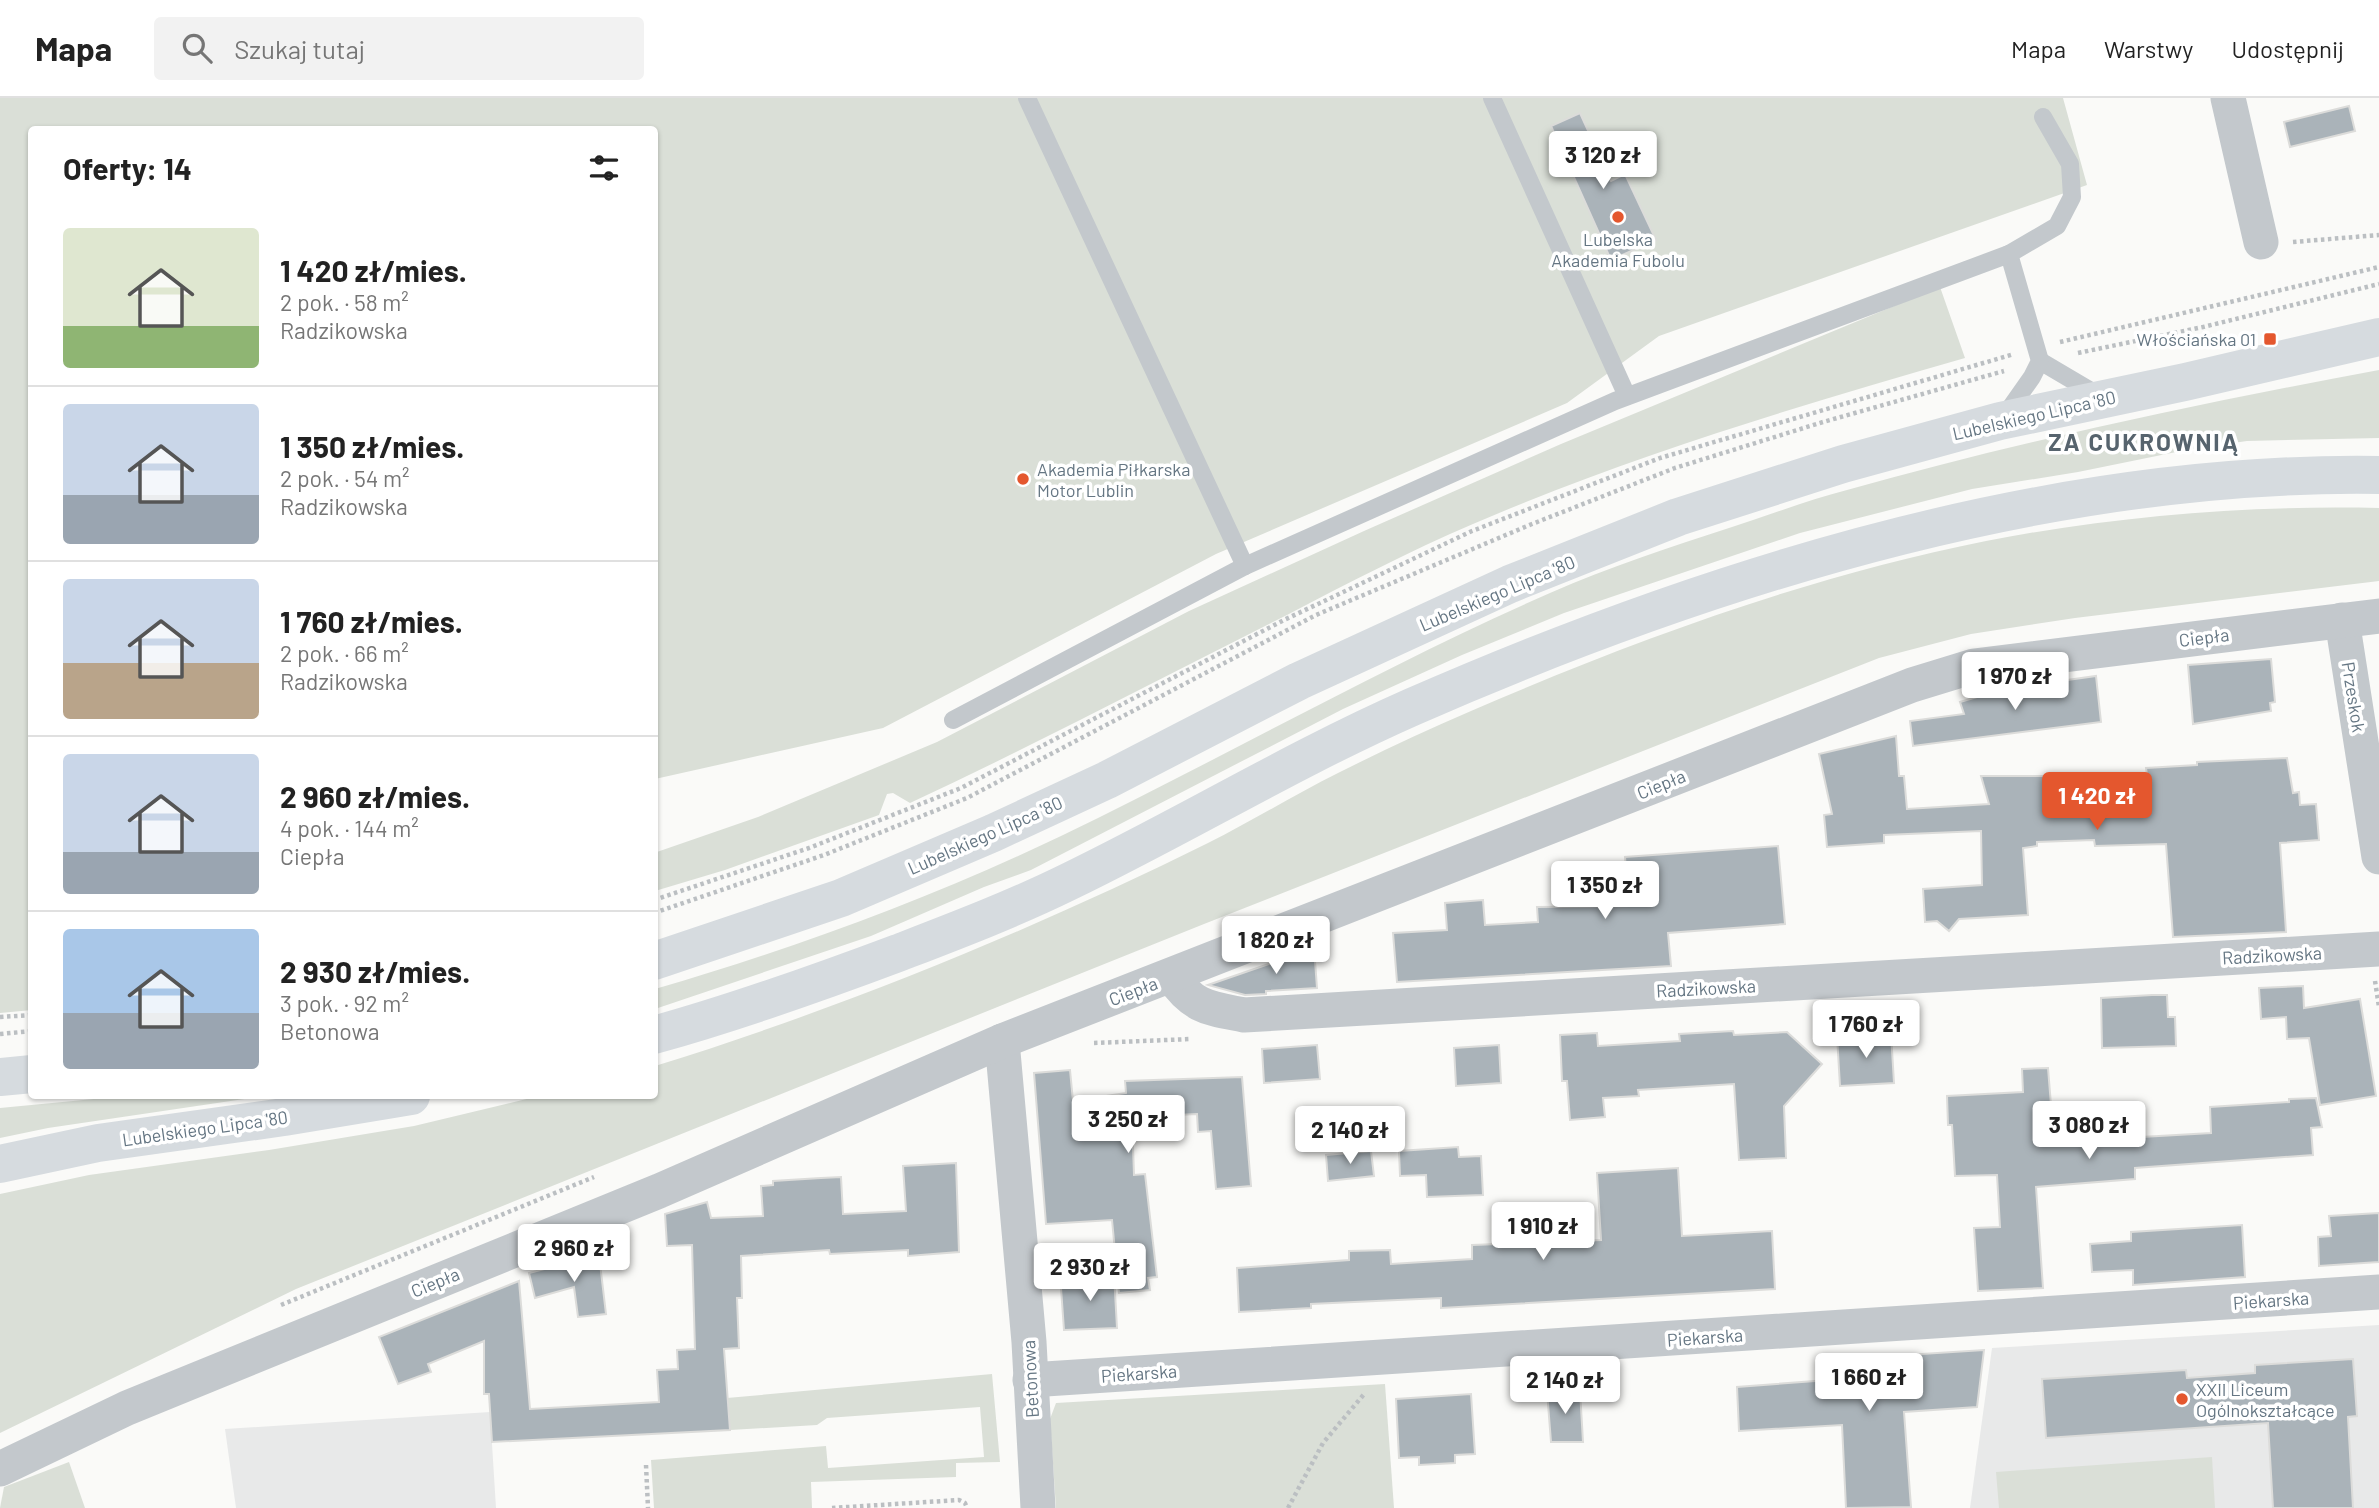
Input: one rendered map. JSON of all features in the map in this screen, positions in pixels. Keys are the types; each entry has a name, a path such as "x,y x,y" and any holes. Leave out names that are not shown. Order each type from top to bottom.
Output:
{"main road":[{"name":"Lubelskiego Lipca '80","path":"658,960 841,898 993,833 1107,780 1299,681 1536,574 1678,517 1843,464 2000,421 2379,337"},
{"path":"658,1034 818,983 943,935 1066,883 1410,708 1599,632 1779,570 1920,531 2082,499 2224,479 2379,475"},
{"path":"0,1077 28,1074"},
{"name":"Lubelskiego Lipca '80","path":"0,1164 99,1143 393,1099"}],"street":[{"path":"2228,98 2261,242"},
{"name":"Ciepła","path":"0,1469 127,1408 659,1191 1002,1041 1912,685 1974,666 2379,616"},
{"name":"Przeskok","path":"2342,620 2379,857"},
{"name":"Radzikowska","path":"1172,976 1184,994 1205,1007 1244,1015 2379,949"},
{"name":"Betonowa","path":"1002,1041 1038,1508"},
{"name":"Piekarska","path":"1030,1380 2379,1292"}],"lane":[{"path":"1027,98 1245,566"},
{"path":"1492,98 1628,396"},
{"path":"953,720 1245,566 1628,396 2009,254 2057,226 2072,197 2070,164 2043,117"},
{"path":"2009,254 2040,361 2104,398"},
{"path":"2000,421 2013,407 2040,361"}],"path":[{"path":"2297,242 2379,235"},
{"path":"0,1017 28,1014"},
{"path":"0,1034 28,1031"},
{"path":"1288,1508 1324,1443 1371,1386"},
{"path":"646,1465 648,1508"},
{"path":"832,1508 959,1500 965,1503 967,1508"}],"shaded area":[{"name":"Akademia Piłkarska Motor Lublin","path":"0,98 2063,98 2087,185 1659,336 1567,403 1216,554 883,728 658,778 658,126 28,126 28,1010 0,1013"},
{"path":"1940,287 1965,358 1717,433 1533,499 1403,556 910,803 893,793 887,794 879,815 725,870 658,890 658,852 758,817 937,742 1189,611 1561,444"},
{"path":"2379,370 2379,438 2247,441 2191,449 2078,472 1972,489 1800,533 1564,613 1462,655 1343,709 1031,870 984,887 871,936 658,1008 658,988 861,921 1012,859 1426,651 1550,593 1617,566 1818,498 1913,472 2112,424"},
{"path":"2379,508 2379,581 2075,618 1971,634 1879,658 1204,924 296,1289 0,1433 0,1194 89,1175 269,1150 414,1126 526,1099 658,1099 658,1065 797,1019 1005,937 1208,843 1388,749 1533,685 1660,635 1854,572 1986,541 2083,525 2182,514"},
{"path":"94,1099 245,1099 48,1128 0,1138 0,1108"},
{"name":"XXII Liceum Ogólnokształcące","path":"2379,1325 2379,1508 1970,1508 1992,1348"},
{"path":"992,1374 1000,1462 956,1463 956,1477 811,1482 812,1508 654,1508 651,1460 826,1446 828,1468 984,1457 980,1407 827,1418 817,1425 730,1430 727,1398"},
{"path":"1385,1384 1394,1508 1056,1508 1050,1419 1056,1403"},
{"path":"490,1412 496,1508 236,1508 225,1429"},
{"path":"2212,1457 2215,1508 1999,1508 1996,1472"},
{"path":"69,1462 85,1508 0,1508 4,1487"}],"building":[{"path":"2349,106 2355,131 2290,147 2284,122"},
{"path":"1580,113 1611,181 1625,174 1656,240 1611,260 1551,126"},
{"path":"2271,659 2275,702 2270,703 2271,711 2193,724 2188,665"},
{"path":"2096,676 2101,722 1913,746 1910,721 1964,714 1960,702 2004,689"},
{"path":"1896,736 1899,776 1904,776 1907,809 1989,804 1981,776 2062,776 2062,785 2148,782 2146,768 2197,765 2197,762 2287,758 2293,793 2299,792 2300,805 2316,804 2319,840 2280,843 2286,932 2173,937 2166,844 2095,846 2094,840 2037,842 2037,846 2023,848 2028,915 1959,919 1949,931 1937,921 1925,922 1923,889 1982,885 1981,831 1884,835 1884,843 1827,847 1824,815 1832,814 1819,754"},
{"path":"1778,846 1785,924 1668,933 1671,966 1397,982 1393,933 1447,930 1445,903 1483,900 1485,925 1538,922 1537,907 1629,906 1625,857"},
{"path":"1314,947 1317,988 1245,995 1208,985 1289,957 1289,954"},
{"path":"2303,986 2304,1008 2360,999 2376,1096 2320,1105 2309,1038 2287,1039 2286,1017 2261,1019 2259,988"},
{"path":"2167,995 2168,1017 2175,1017 2176,1046 2102,1048 2101,998"},
{"path":"1733,1031 1734,1035 1787,1032 1822,1064 1784,1106 1786,1158 1739,1160 1734,1084 1638,1090 1639,1096 1603,1098 1605,1117 1570,1120 1567,1081 1562,1081 1560,1035 1597,1033 1598,1046 1680,1041 1679,1034"},
{"path":"1891,1033 1894,1083 1840,1086 1837,1036"},
{"path":"1317,1045 1320,1079 1264,1083 1262,1049"},
{"path":"1499,1045 1501,1083 1456,1086 1454,1048"},
{"path":"2048,1068 2054,1142 2211,1133 2210,1107 2289,1102 2289,1099 2316,1098 2322,1127 2311,1128 2313,1155 2135,1168 2135,1179 2036,1187 2043,1288 1978,1291 1974,1228 2000,1227 1997,1175 1955,1176 1947,1096 2023,1092 2022,1069"},
{"path":"1070,1070 1073,1101 1126,1093 1125,1081 1242,1077 1251,1186 1216,1189 1211,1131 1198,1132 1197,1114 1132,1117 1134,1175 1145,1174 1157,1277 1148,1278 1150,1290 1119,1293 1112,1220 1046,1224 1034,1073"},
{"path":"1458,1147 1459,1157 1481,1156 1483,1195 1427,1197 1426,1175 1400,1176 1399,1151"},
{"path":"1371,1151 1374,1176 1328,1181 1326,1155"},
{"path":"956,1163 959,1252 908,1256 908,1250 830,1254 829,1250 741,1256 742,1298 737,1298 739,1348 724,1349 730,1430 492,1442 489,1394 484,1394 484,1341 428,1364 431,1372 398,1384 379,1337 519,1281 530,1409 659,1402 657,1370 678,1369 677,1350 695,1349 692,1245 667,1246 665,1214 707,1202 711,1218 763,1216 761,1186 773,1185 773,1181 841,1177 843,1214 906,1211 903,1166"},
{"path":"1678,1168 1682,1236 1772,1231 1775,1289 1441,1308 1441,1298 1311,1304 1311,1308 1239,1312 1237,1268 1349,1260 1349,1251 1390,1250 1391,1264 1472,1259 1472,1245 1601,1240 1597,1173"},
{"path":"2379,1213 2379,1262 2319,1266 2318,1237 2331,1236 2329,1216"},
{"path":"2242,1225 2245,1277 2133,1285 2133,1270 2092,1272 2090,1244 2131,1241 2131,1232"},
{"path":"599,1255 606,1314 578,1317 574,1287 535,1298 529,1273"},
{"path":"1114,1274 1117,1328 1064,1330 1061,1288 1068,1287 1068,1276"},
{"path":"1984,1350 1977,1407 1904,1412 1911,1507 1846,1508 1842,1425 1739,1431 1737,1387 1828,1380 1827,1360"},
{"path":"2353,1359 2357,1416 2348,1417 2353,1508 2273,1508 2268,1423 2046,1438 2042,1379 2186,1370 2187,1378 2255,1373 2255,1365"},
{"path":"1580,1390 1583,1442 1551,1442 1547,1391"},
{"path":"1471,1394 1475,1454 1455,1455 1455,1463 1419,1465 1419,1457 1399,1458 1396,1399"}],"place":[{"name":"Lubelska Akademia Fubolu","path":"1618,217"},
{"name":"Włościańska 01","path":"2270,339"},
{"name":"Akademia Piłkarska Motor Lublin","path":"1023,479"},
{"name":"XXII Liceum Ogólnokształcące","path":"2182,1399"}],"district":[{"name":"ZA CUKROWNIĄ","path":"2144,441"}]}
